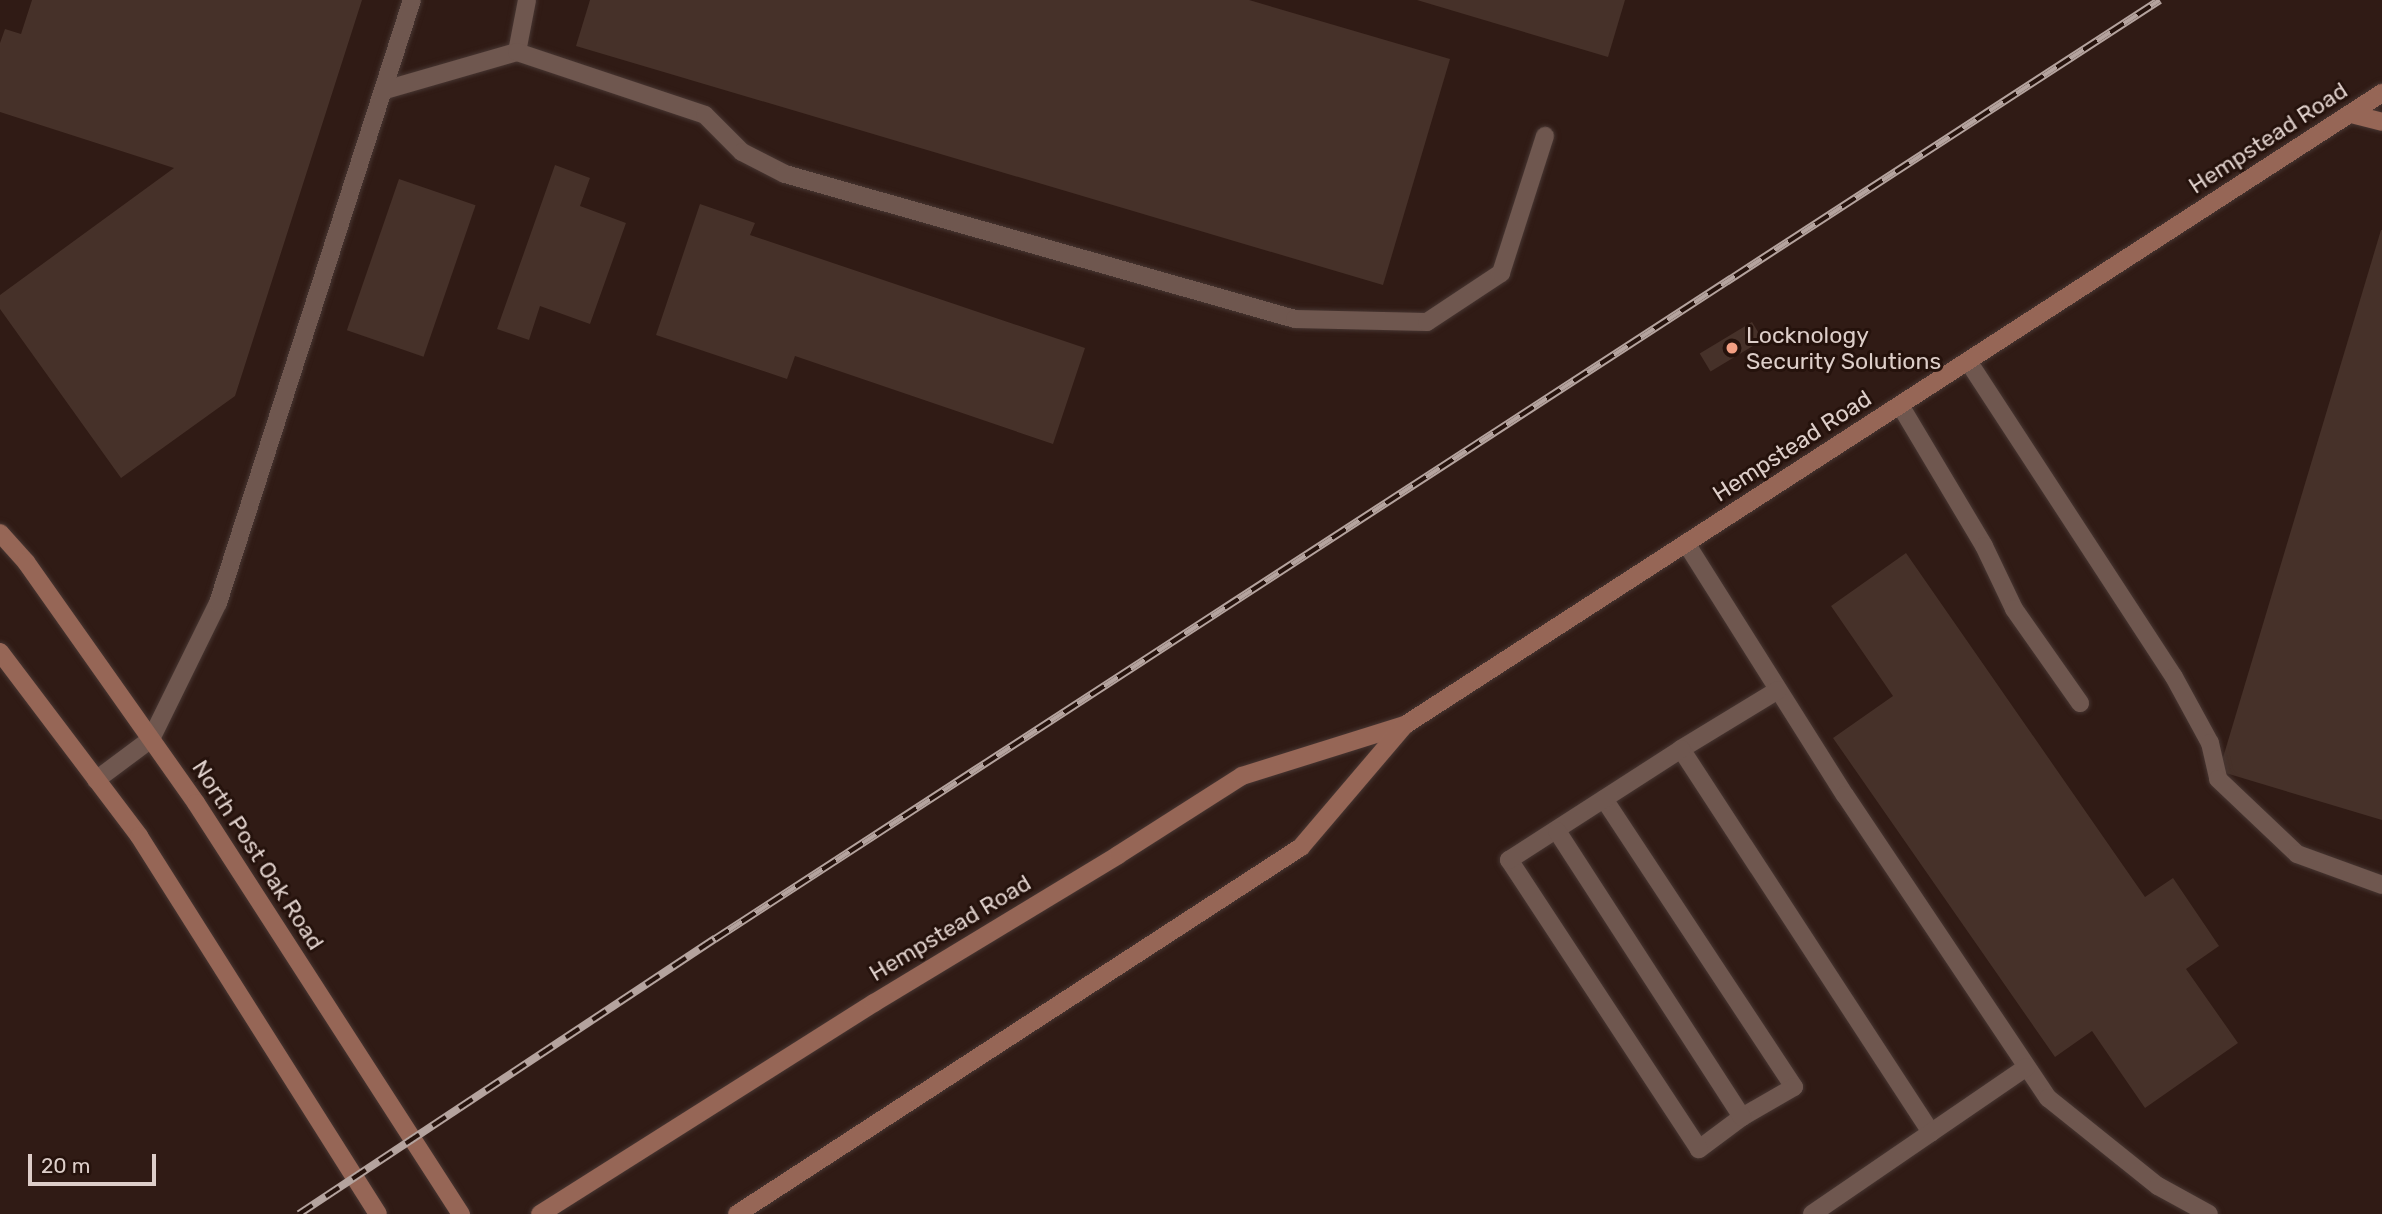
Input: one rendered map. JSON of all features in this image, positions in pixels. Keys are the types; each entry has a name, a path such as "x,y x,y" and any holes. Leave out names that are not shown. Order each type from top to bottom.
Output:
{"main road":[{"name":"Hempstead Road","path":"540,1214 874,1003 1118,855 1242,776 1405,725 2382,93"},
{"path":"2351,114 2382,122"},
{"name":"North Post Oak Road","path":"0,533 26,562 197,803 461,1214"},
{"path":"0,652 139,836 378,1214"},
{"name":"Hempstead Road","path":"737,1214 1301,848 1405,725"}],"lane":[{"path":"96,780 151,739 218,603 412,0"},
{"path":"517,52 527,0"},
{"path":"385,90 517,52 705,115 742,152 785,174 1295,319 1427,321 1501,273 1545,136"},
{"path":"1968,361 2174,677 2210,743 2218,779 2297,855 2382,885"},
{"path":"1900,405 1984,546 2014,610 2080,703"},
{"path":"1686,543 1778,690 2048,1098 2158,1186 2209,1214"},
{"path":"1604,799 1794,1087 1742,1117 1699,1149 1509,860 1681,749 1778,690"},
{"path":"1681,749 1931,1133"},
{"path":"1557,831 1742,1117"},
{"path":"1812,1214 2028,1067"}],"building":[{"path":"32,0 362,0 235,396 121,478 0,309 0,295 174,168 0,112 0,43 5,29 21,34"},
{"path":"590,0 1249,0 1450,59 1383,285 576,46"},
{"path":"1417,0 1625,0 1608,57"},
{"path":"555,165 590,178 580,206 626,223 590,324 540,306 529,340 497,329"},
{"path":"399,179 476,205 423,357 347,330"},
{"path":"700,204 755,223 750,235 1085,348 1053,444 795,356 787,379 656,335"},
{"path":"2382,230 2382,820 2219,771"},
{"name":"Locknology Security Solutions","path":"1752,322 1763,340 1711,371 1700,353"},
{"path":"1906,553 2145,897 2173,878 2219,946 2186,969 2238,1043 2145,1108 2092,1031 2055,1057 1833,738 1893,696 1831,606"}],"railway":[{"path":"299,1214 715,939 2160,0"}],"place":[{"name":"Locknology Security Solutions","path":"1732,348"}]}
